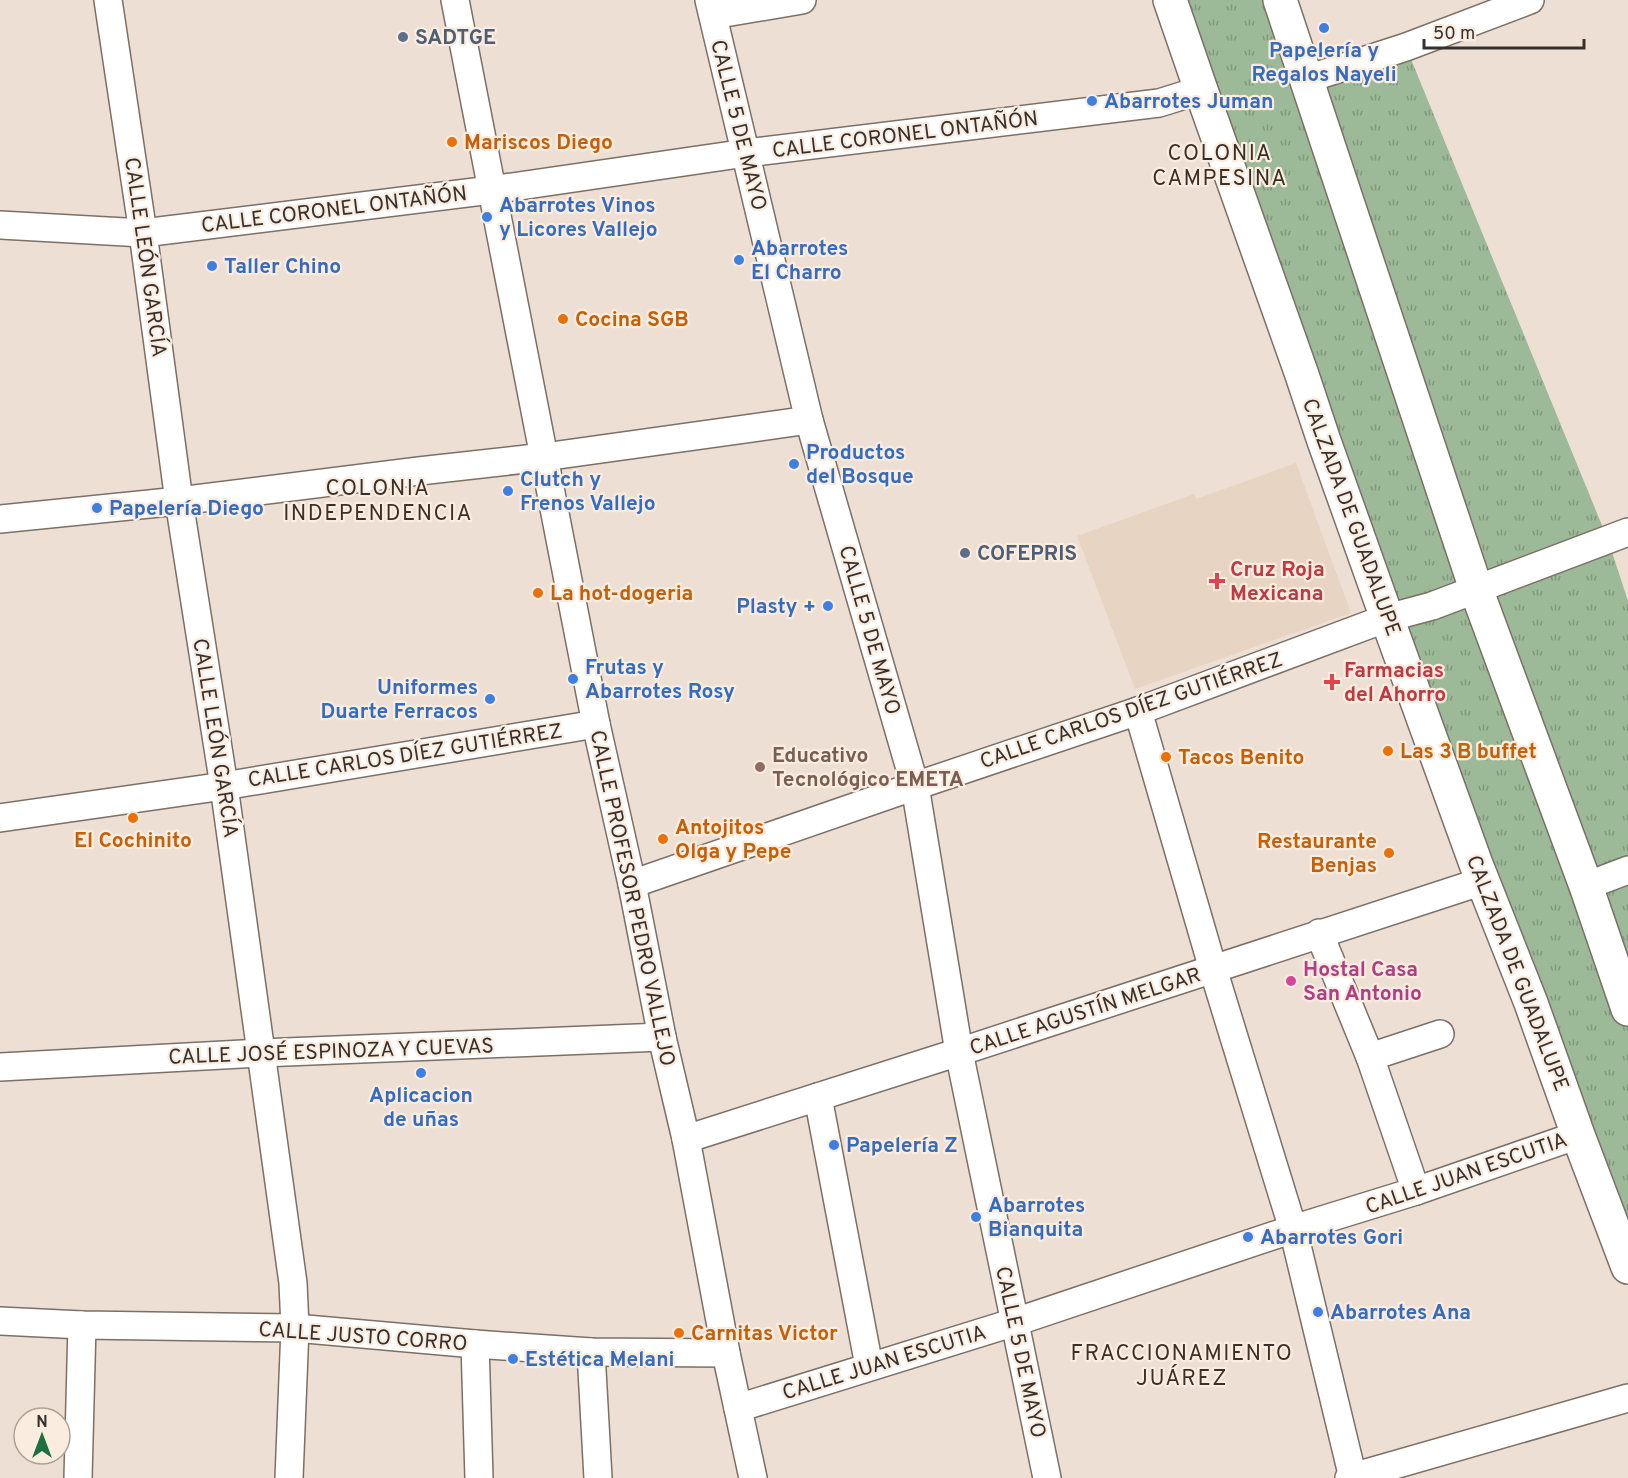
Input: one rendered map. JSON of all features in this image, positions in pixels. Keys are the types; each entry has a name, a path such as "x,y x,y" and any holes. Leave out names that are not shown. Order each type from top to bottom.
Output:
{"main road":[{"name":"CALZADA DE GUADALUPE","path":"1170,0 1387,618 1628,1267"},
{"path":"1281,0 1476,589 1587,886 1628,1009"}],"street":[{"name":"CALLE LEÓN GARCÍA","path":"108,0 143,233 179,501 224,786 293,1283 295,1328 289,1478"},
{"name":"CALLE PROFESOR PEDRO VALLEJO","path":"455,0 596,724 632,884 662,1037 686,1139 726,1353 753,1478"},
{"path":"711,8 802,0"},
{"path":"1307,79 1406,47 1530,0"},
{"name":"CALLE 5 DE MAYO","path":"711,8 809,420 915,786 959,1052 1047,1478"},
{"name":"CALLE CORONEL ONTAÑÓN","path":"0,225 143,233 491,190 746,153 1159,103 1200,90"},
{"path":"0,519 179,501 544,457 809,420"},
{"name":"CALLE CARLOS DÍEZ GUTIÉRREZ","path":"632,884 1138,711 1387,618 1432,606 1628,532"},
{"path":"1138,711 1213,969 1293,1229 1352,1478 1628,1398"},
{"name":"CALLE CARLOS DÍEZ GUTIÉRREZ","path":"0,818 224,786 596,724"},
{"path":"1587,886 1628,870"},
{"name":"CALLE AGUSTÍN MELGAR","path":"686,1139 1483,881"},
{"path":"1319,933 1370,1057 1416,1191"},
{"path":"1370,1057 1440,1034"},
{"name":"CALLE JOSÉ ESPINOZA Y CUEVAS","path":"0,1067 261,1053 662,1037"},
{"path":"818,1096 869,1366"},
{"name":"CALLE JUAN ESCUTIA","path":"738,1408 1015,1322 1293,1229 1416,1191 1578,1135"},
{"name":"CALLE JUSTO CORRO","path":"0,1321 82,1325 295,1328 591,1352 726,1353"},
{"path":"78,1478 82,1325"},
{"path":"475,1344 479,1478"},
{"path":"591,1352 598,1478"}],"shaded area":[{"name":"Cruz Roja Mexicana","path":"1296,463 1351,613 1135,689 1077,536 1194,494 1196,499"}],"green space":[{"path":"1188,0 1273,0 1307,79 1406,47 1608,540 1628,601 1628,870 1587,886 1628,1028 1628,1247 1404,624"},
{"path":"1628,876 1628,982 1592,889"}],"place":[{"name":"Papelería y Regalos Nayeli","path":"1324,28"},
{"name":"SADTGE","path":"403,37"},
{"name":"Abarrotes Juman","path":"1092,101"},
{"name":"Mariscos Diego","path":"452,142"},
{"name":"Abarrotes Vinos y Licores Vallejo","path":"487,217"},
{"name":"Abarrotes El Charro","path":"739,260"},
{"name":"Taller Chino","path":"212,266"},
{"name":"Cocina SGB","path":"563,319"},
{"name":"Productos del Bosque","path":"794,464"},
{"name":"Clutch y Frenos Vallejo","path":"508,491"},
{"name":"Papelería Diego","path":"97,508"},
{"name":"COFEPRIS","path":"965,553"},
{"name":"Cruz Roja Mexicana","path":"1217,581"},
{"name":"La hot-dogeria","path":"538,593"},
{"name":"Plasty +","path":"828,606"},
{"name":"Frutas y Abarrotes Rosy","path":"573,679"},
{"name":"Farmacias del Ahorro","path":"1332,682"},
{"name":"Uniformes Duarte Ferracos","path":"490,699"},
{"name":"Las 3 B buffet","path":"1388,751"},
{"name":"Tacos Benito","path":"1166,757"},
{"name":"Educativo Tecnológico EMETA","path":"760,767"},
{"name":"El Cochinito","path":"133,818"},
{"name":"Antojitos Olga y Pepe","path":"663,839"},
{"name":"Restaurante Benjas","path":"1389,853"},
{"name":"Hostal Casa San Antonio","path":"1291,981"},
{"name":"Aplicacion de uñas","path":"421,1073"},
{"name":"Papelería Z","path":"834,1145"},
{"name":"Abarrotes Bianquita","path":"976,1217"},
{"name":"Abarrotes Gori","path":"1248,1237"},
{"name":"Abarrotes Ana","path":"1318,1312"},
{"name":"Carnitas Victor","path":"679,1333"},
{"name":"Estética Melani","path":"513,1359"}],"district":[{"name":"COLONIA CAMPESINA","path":"1220,164"},
{"name":"COLONIA INDEPENDENCIA","path":"378,500"},
{"name":"FRACCIONAMIENTO JUÁREZ","path":"1182,1364"}]}
